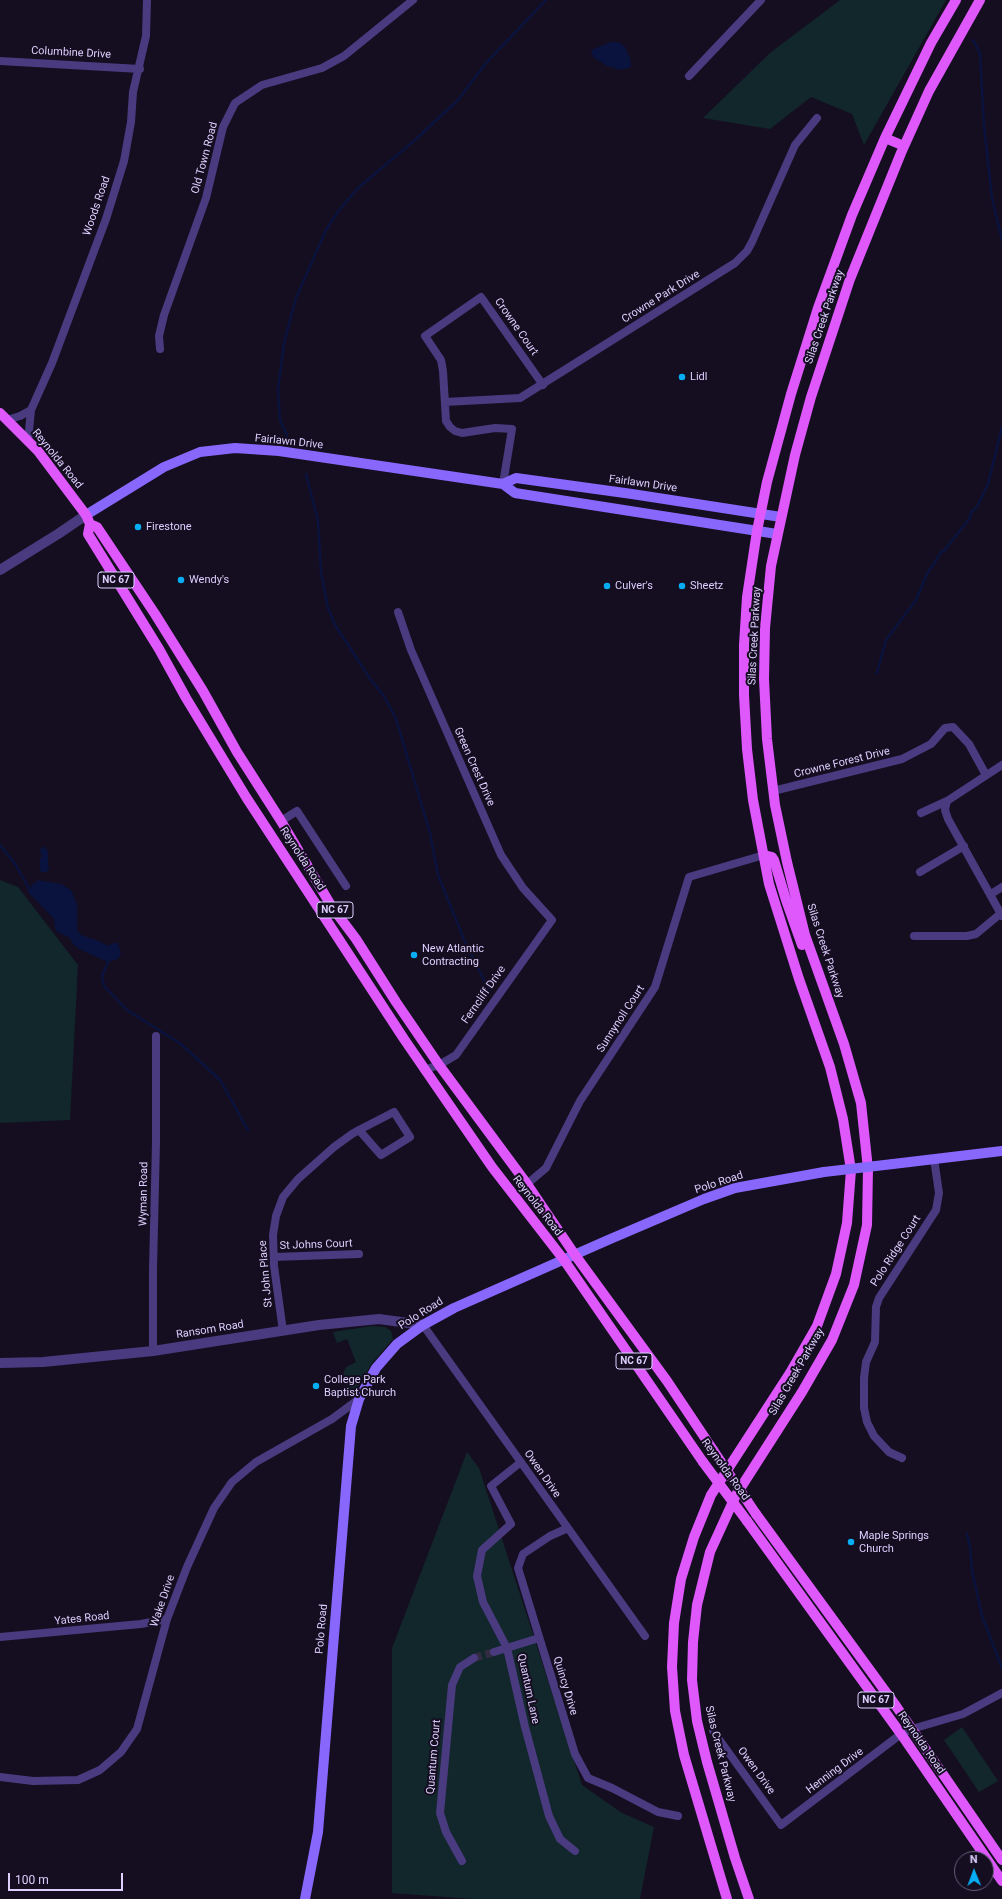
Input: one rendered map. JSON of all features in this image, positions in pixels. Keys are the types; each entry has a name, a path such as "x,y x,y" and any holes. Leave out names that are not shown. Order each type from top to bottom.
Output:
{"main road":[{"name":"Silas Creek Parkway","path":"727,1899 684,1755 675,1711 672,1667 674,1623 681,1579 694,1537 711,1494 790,1373 817,1326 836,1274 847,1223 851,1170 844,1119 830,1067 799,979 769,884 753,800 744,695 744,645 747,597 760,513 791,394 818,308 852,215 885,138 931,43 956,0"},
{"name":"Silas Creek Parkway","path":"750,1899 735,1858 707,1762 697,1721 692,1680 693,1642 697,1605 710,1552 736,1495 802,1392 832,1340 854,1285 867,1225 868,1169 861,1103 844,1044 805,935 787,862 773,791 767,739 764,679 771,566 795,455 828,342 850,279 904,146 929,91 961,31 980,0"},
{"path":"885,138 904,146"},
{"name":"Reynolda Road","path":"4,416 50,467 88,520 97,526 155,614 164,631 203,691 236,752 281,821 332,907 356,939 396,1002 439,1065 527,1184 575,1256 667,1380 756,1514 912,1729 1002,1860"},
{"name":"Fairlawn Drive","path":"88,520 164,467 200,452 235,448 279,451 504,484 515,493 777,534"},
{"name":"Fairlawn Drive","path":"504,484 516,478 781,517"},
{"name":"Reynolda Road","path":"88,520 88,534 246,797 424,1070 492,1167 564,1260 704,1462 901,1734 1002,1881"},
{"path":"764,855 772,857 774,860 802,945 810,965 821,978"},
{"name":"Polo Road","path":"305,1899 318,1832 350,1435 359,1399 371,1374 397,1344 422,1325 454,1308 710,1197 744,1186 824,1172 1002,1151"}],"street":[{"name":"Woods Road","path":"28,442 31,410 52,363 116,190 124,161 131,122 134,92 146,36 147,0"},
{"name":"Old Town Road","path":"160,349 159,336 164,315 206,198 223,127 235,103 262,85 322,68 344,56 413,0"},
{"path":"689,76 761,0"},
{"name":"Columbine Drive","path":"0,61 140,68"},
{"name":"Crowne Park Drive","path":"445,402 513,400 529,394 740,259 752,242 790,155 803,134 817,118"},
{"name":"Crowne Court","path":"445,402 441,360 425,336 481,297 544,385"},
{"path":"445,402 446,421 455,431 462,433 495,428 512,429 504,484"},
{"path":"4,416 20,416 31,410"},
{"path":"0,570 58,534 88,520"},
{"name":"Green Crest Drive","path":"398,612 411,650 501,855 523,888 552,920"},
{"name":"Crowne Forest Drive","path":"773,791 902,759 931,744 945,728 953,727 969,744 986,775"},
{"path":"921,813 947,801 1002,765"},
{"path":"914,936 967,936 976,934 1001,915 991,894 948,819 945,810 947,801"},
{"path":"281,821 297,811 346,886"},
{"path":"920,872 964,846"},
{"name":"Sunnynoll Court","path":"527,1184 546,1168 580,1101 655,987 689,877 764,855"},
{"path":"991,894 1002,887"},
{"name":"Ferncliff Drive","path":"424,1070 439,1065 456,1055 552,920"},
{"name":"Wyman Road","path":"153,1351 156,1036"},
{"name":"St John Place","path":"283,1331 274,1257 273,1235 276,1216 283,1197 298,1179 320,1159 352,1134 359,1130 394,1112 410,1137 381,1155 359,1130"},
{"name":"Polo Ridge Court","path":"902,1458 889,1452 874,1436 867,1422 864,1408 864,1378 866,1362 875,1342 876,1307 878,1298 936,1210 939,1193 934,1159"},
{"name":"St Johns Court","path":"274,1257 359,1254"},
{"name":"Ransom Road","path":"0,1362 43,1362 153,1351 283,1331 379,1319 422,1325"},
{"name":"Owen Drive","path":"422,1325 645,1636"},
{"name":"Wake Drive","path":"0,1777 33,1781 78,1780 100,1770 121,1752 137,1729 167,1619 187,1567 211,1515 232,1482 256,1462 332,1419 359,1399"},
{"name":"Quantum Lane","path":"520,1462 491,1486 511,1524 482,1550 477,1576 483,1602 507,1648 525,1727 549,1816 560,1839 575,1851"},
{"name":"Quincy Drive","path":"568,1528 550,1536 523,1554 518,1568 575,1754 588,1778 612,1788 658,1812 678,1816"},
{"name":"Yates Road","path":"0,1637 141,1624 167,1619"},
{"path":"494,1652 539,1638"},
{"name":"Quantum Court","path":"462,1861 446,1832 440,1813 452,1686 460,1667 474,1658"},
{"name":"Henning Drive","path":"781,1825 901,1734 912,1729 963,1714 1002,1693"},
{"name":"Owen Drive","path":"713,1731 781,1825"}],"green space":[{"path":"840,0 946,0 864,145 852,114 811,97 770,129 703,118 770,53"},
{"path":"0,880 18,887 78,965 70,1120 0,1123"},
{"path":"372,1326 385,1327 391,1331 393,1339 372,1363 354,1393 350,1396 343,1374 346,1367 356,1362 347,1339 337,1343 333,1332"},
{"path":"467,1452 479,1468 582,1785 622,1813 654,1827 640,1899 473,1899 392,1893 392,1648"},
{"path":"962,1727 998,1781 979,1792 944,1740"}],"shaded area":[{"path":"611,42 619,42 625,47 630,58 631,67 621,70 607,66 593,57 591,50"},
{"path":"42,847 45,847 48,852 48,867 50,868 47,872 41,872 40,868 40,858 42,857 40,850"},
{"path":"38,880 61,884 71,890 77,904 77,930 81,935 99,941 108,946 113,943 118,943 121,953 118,959 108,962 79,949 74,945 69,937 57,932 54,919 28,892 28,889"}],"waterway":[{"path":"288,438 280,420 278,390 284,343 296,298 326,230 339,210 358,188 415,140 458,100 486,63 546,0"},
{"path":"973,40 980,53 984,126 992,198 1002,240"},
{"path":"877,673 886,640 916,600 927,574 942,551 944,551 969,519 972,511 977,507 988,484 1002,427"},
{"path":"306,474 318,521 321,572 328,608 335,625 371,680 384,696 396,719 430,833 438,875 465,942 490,992"},
{"path":"0,845 15,864 30,890"},
{"path":"107,959 108,962 102,976 104,986 127,1010 181,1044 220,1080 248,1130"},
{"path":"967,1534 972,1570 982,1616 1002,1668"}],"tunnel":[{"path":"474,1658 494,1652"}],"place":[{"name":"Lidl","path":"682,377"},
{"name":"Firestone","path":"138,527"},
{"name":"Wendy's","path":"181,580"},
{"name":"Culver's","path":"607,586"},
{"name":"Sheetz","path":"682,586"},
{"name":"New Atlantic Contracting","path":"414,955"},
{"name":"College Park Baptist Church","path":"316,1386"},
{"name":"Maple Springs Church","path":"851,1542"}]}
